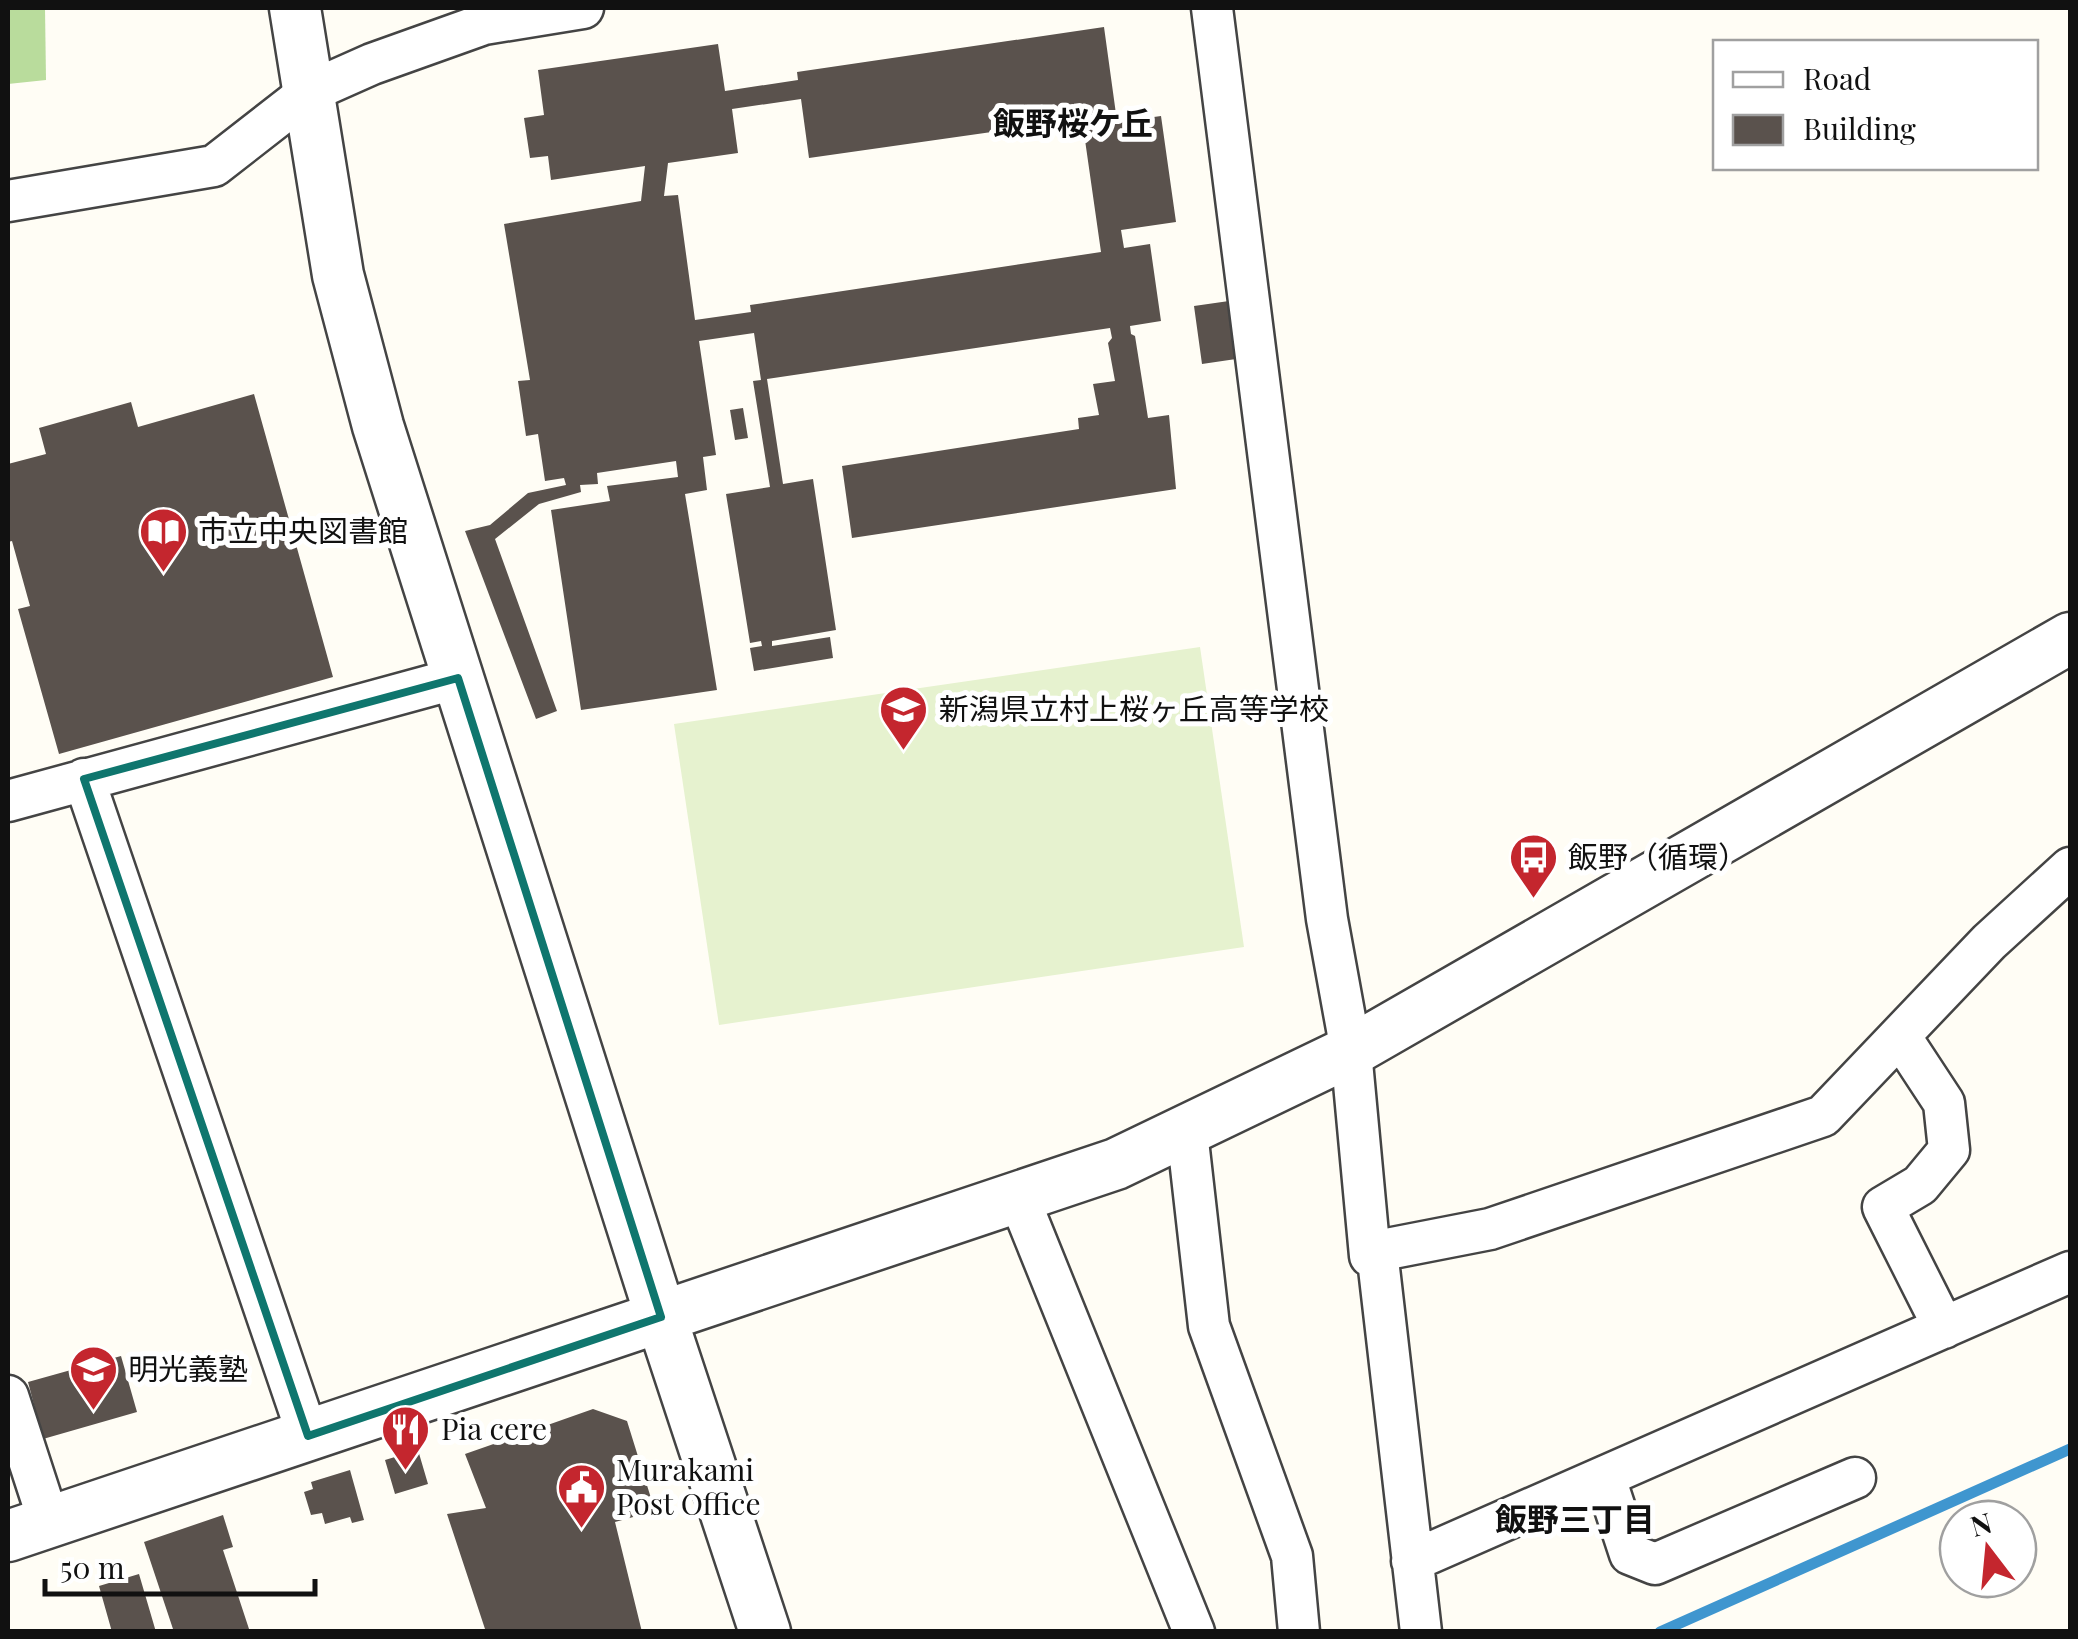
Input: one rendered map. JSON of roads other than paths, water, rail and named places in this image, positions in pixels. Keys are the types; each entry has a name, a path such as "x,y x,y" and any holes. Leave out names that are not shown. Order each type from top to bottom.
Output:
{"street":[{"path":"295,8 338,274 378,426 661,1318 765,1632"},
{"path":"8,201 214,166 309,92 372,64 484,24 583,8"},
{"path":"1212,8 1327,919 1351,1051 1370,1256 1377,1250 1490,1230 1823,1116 1989,942 2070,868"},
{"path":"8,1396 28,1529 1116,1164 1351,1051 2070,638"},
{"path":"8,801 458,678"},
{"path":"84,779 308,1436"},
{"path":"1900,1036 1944,1103 1949,1150 1920,1185 1883,1207 1944,1328"},
{"path":"1187,1132 1209,1326 1292,1556 1299,1632"},
{"path":"1018,1196 1194,1632"},
{"path":"1377,1250 1421,1632"},
{"path":"1412,1560 2070,1272"},
{"path":"1605,1478 1630,1554 1655,1564 1855,1478"}],"waterway":[{"path":"1660,1632 2070,1449"}],"place":[{"name":"市立中央図書館","path":"163,574"},
{"name":"新潟県立村上桜ヶ丘高等学校","path":"904,752"},
{"name":"飯野（循環）","path":"1533,900"},
{"name":"明光義塾","path":"93,1412"},
{"name":"Pia cere","path":"406,1472"},
{"name":"Murakami Post Office","path":"581,1530"}],"district":[{"name":"飯野桜ケ丘","path":"1073,124"},
{"name":"飯野三丁目","path":"1575,1520"}]}
